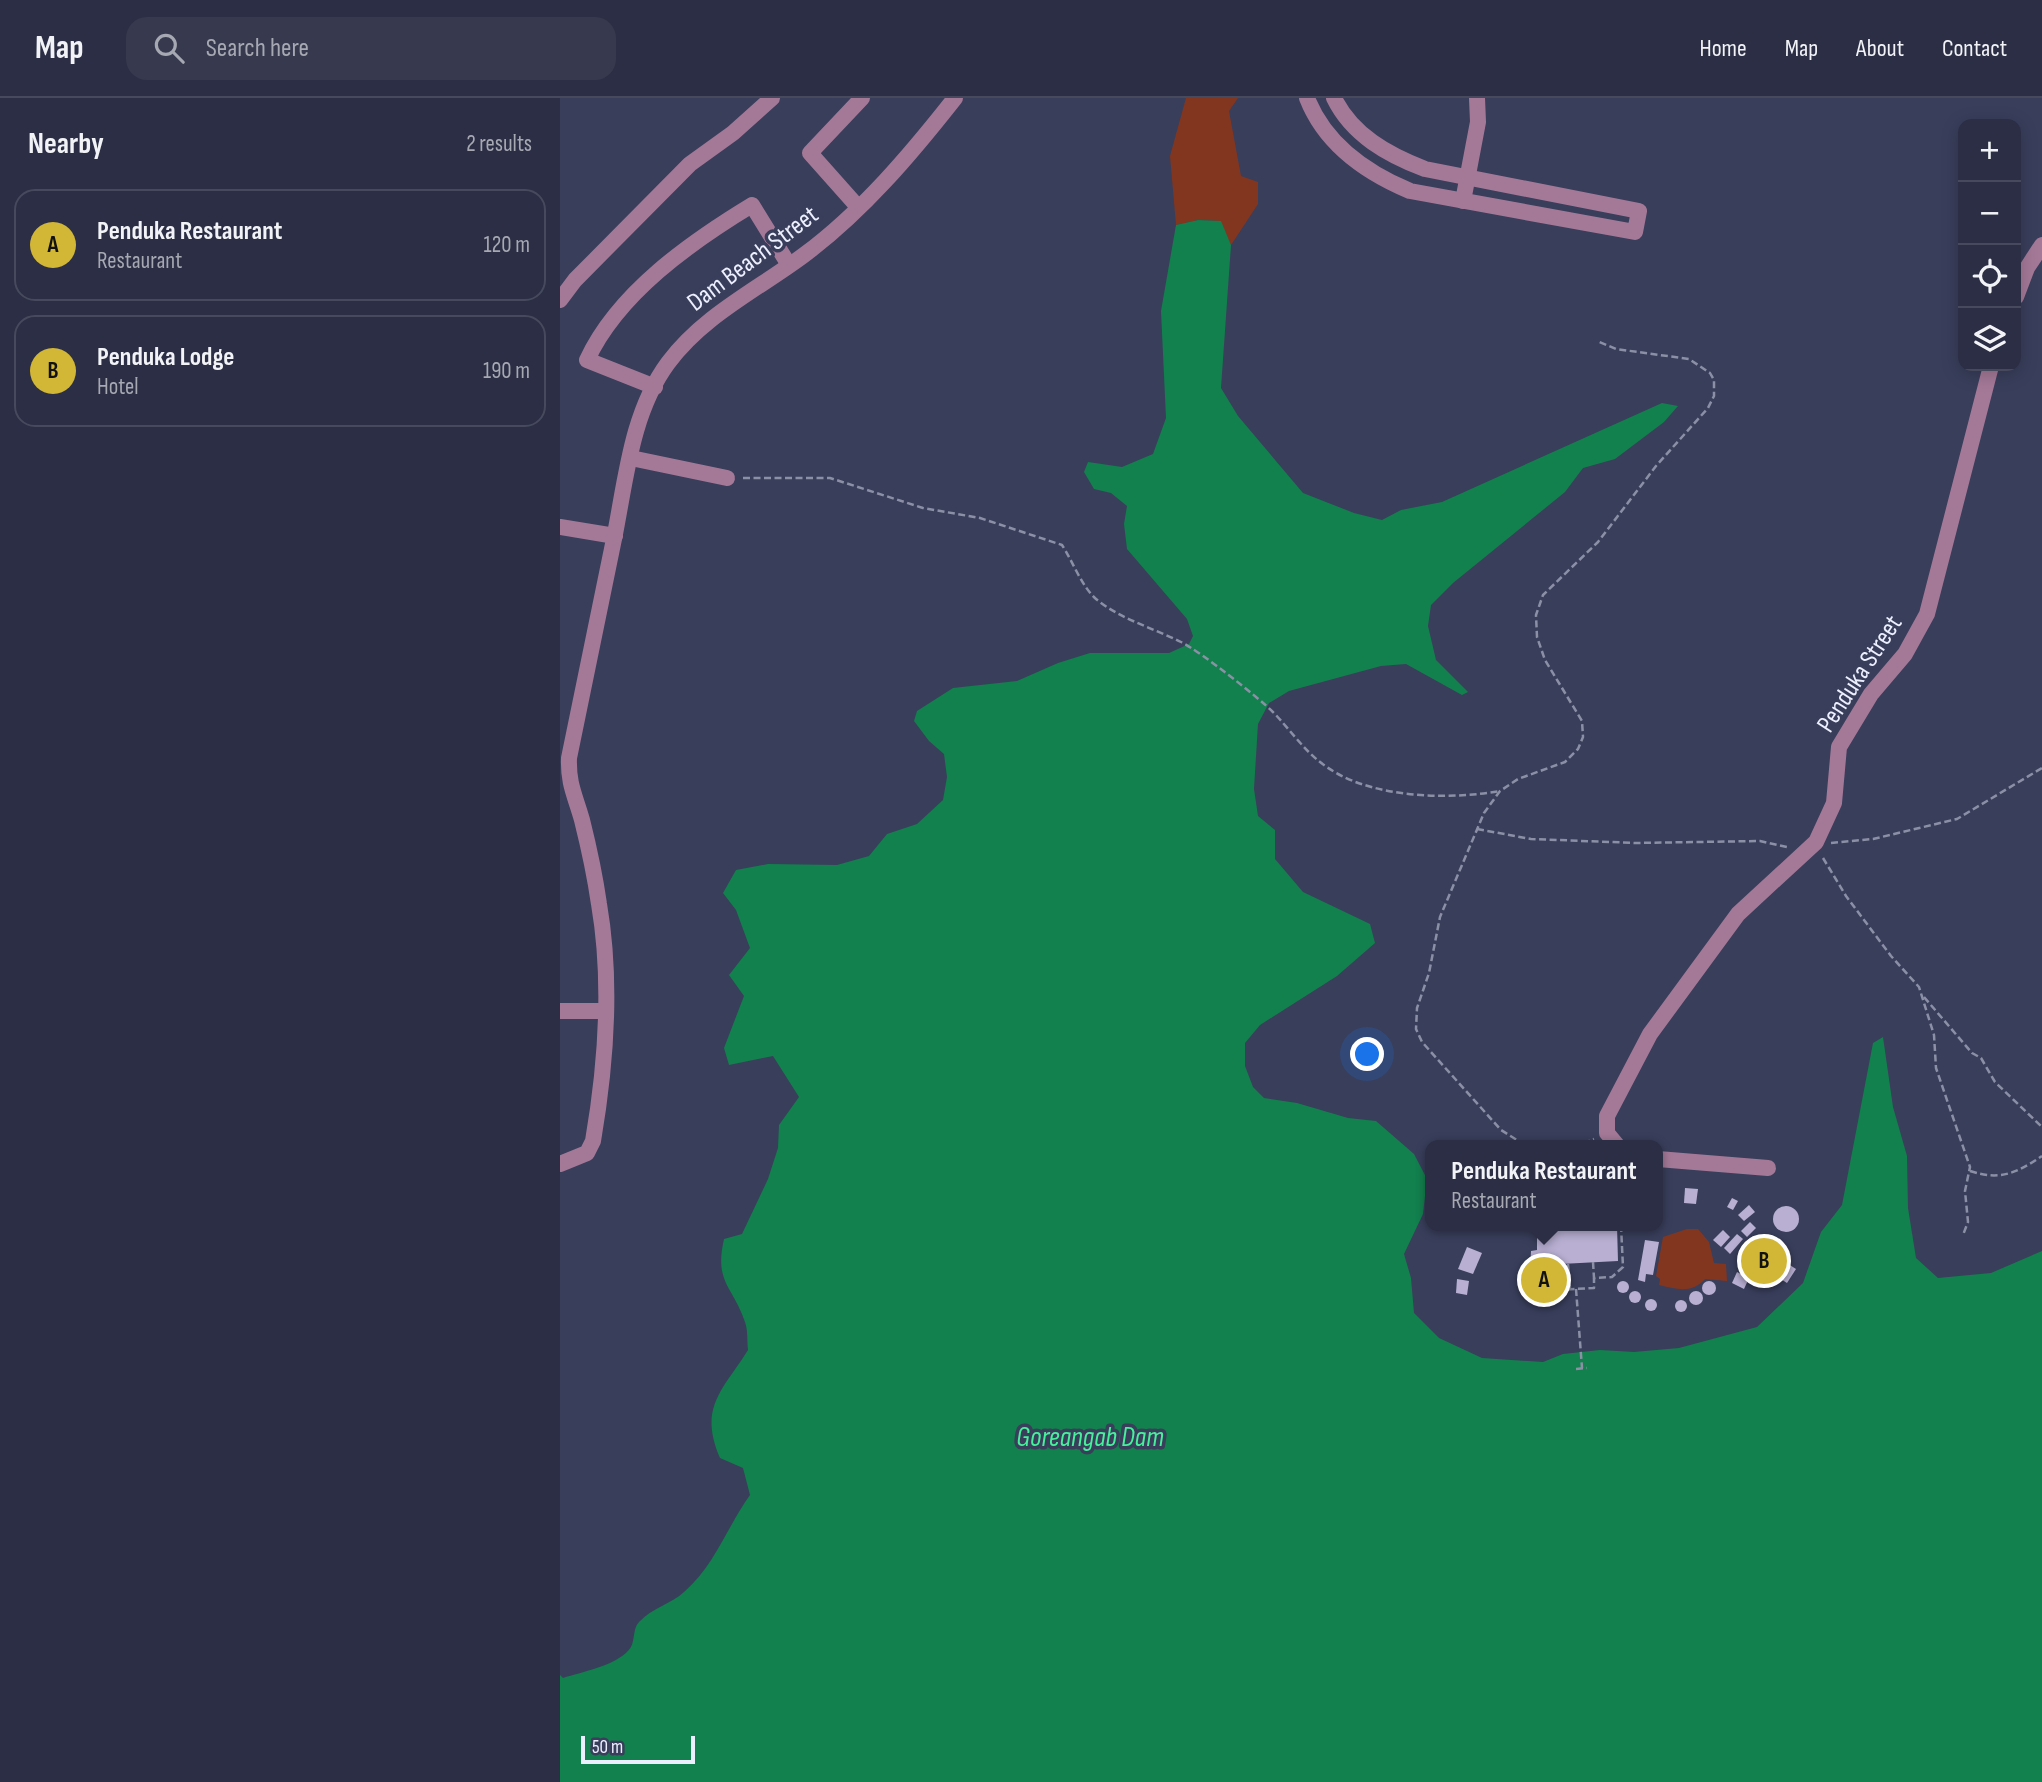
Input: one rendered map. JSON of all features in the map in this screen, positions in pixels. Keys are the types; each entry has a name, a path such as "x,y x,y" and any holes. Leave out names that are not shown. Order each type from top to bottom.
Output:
{"street":[{"path":"560,300 575,280 690,164 733,133 772,98"},
{"path":"858,207 810,153 862,98"},
{"name":"Dam Beach Street","path":"564,772 638,418 667,364 690,339 733,301 789,265 858,207 915,149 955,98"},
{"path":"1307,98 1334,139 1352,159 1381,179 1410,191 1635,232 1639,211 1425,169 1394,157 1368,139 1347,118 1334,98"},
{"path":"1463,201 1470,177 1478,122 1477,98"},
{"path":"655,387 587,360 596,340 652,276 707,232 752,205 789,265"},
{"path":"2021,284 2027,268 2042,245"},
{"name":"Penduka Street","path":"1612,1139 1607,1116 1650,1034 1738,914 1816,842 1834,803 1839,747 1871,694 1905,654 1927,614 1989,371"},
{"path":"631,458 727,478"},
{"path":"560,527 615,536"},
{"path":"560,1164 587,1153 593,1141 605,971 600,908 591,856 578,808 564,772"},
{"path":"560,1011 604,1012"},
{"path":"1663,1158 1768,1168"}],"path":[{"path":"1517,1140 1501,1130 1422,1042 1416,1029 1417,1008 1429,973 1440,917 1484,813 1500,791 1518,779 1565,762 1578,749 1583,737 1582,721 1545,660 1537,637 1536,615 1543,595 1598,542 1656,466 1708,408 1714,396 1714,380 1710,373 1689,359 1616,349 1597,341"},
{"path":"727,478 830,478 923,508 979,518 1062,545 1094,598 1142,625 1183,643 1273,711 1310,757 1353,781 1385,789 1429,795 1476,796 1500,791"},
{"path":"1477,829 1505,836 1588,842 1760,841 1786,847 1816,842 1873,839 1957,819 2042,768"},
{"path":"1816,842 1846,896 1891,956 1909,973 1922,994 1972,1053 1981,1058 1995,1082 2042,1127"},
{"path":"1922,994 1934,1035 1936,1068 1960,1132 1970,1171 1965,1191 1968,1222 1963,1235"},
{"path":"1970,1171 1987,1177 2008,1177 2042,1156"},
{"path":"1594,1278 1612,1277 1623,1267 1620,1231"},
{"path":"1557,1290 1594,1287 1593,1262"},
{"path":"1568,1264 1570,1289"},
{"path":"1576,1289 1584,1368 1576,1369"}],"shaded area":[{"path":"1186,98 1238,98 1229,111 1241,176 1258,182 1258,204 1231,245 1220,221 1198,220 1176,225 1170,156"},
{"path":"1687,1229 1698,1229 1709,1242 1714,1263 1726,1264 1727,1281 1705,1279 1689,1289 1659,1285 1660,1279 1656,1276 1663,1237"}],"water":[{"name":"Goreangab Dam","path":"1198,220 1221,221 1231,245 1221,388 1238,416 1303,493 1354,513 1382,520 1401,510 1442,502 1662,403 1678,406 1664,422 1615,459 1583,468 1565,492 1453,583 1431,605 1428,626 1436,660 1468,692 1462,695 1406,664 1381,666 1289,691 1269,703 1258,724 1254,789 1258,816 1275,830 1275,859 1303,892 1370,924 1375,943 1337,976 1260,1025 1245,1043 1245,1066 1253,1087 1264,1098 1297,1103 1348,1118 1376,1121 1414,1154 1425,1175 1425,1196 1423,1214 1404,1254 1411,1278 1414,1313 1439,1338 1482,1358 1543,1362 1563,1354 1600,1350 1634,1352 1679,1348 1757,1327 1803,1283 1821,1232 1842,1205 1873,1043 1883,1037 1893,1107 1907,1156 1908,1208 1916,1258 1938,1278 1991,1273 2042,1251 2042,1782 560,1782 560,1675 563,1678 600,1667 626,1653 631,1647 639,1622 679,1596 704,1570 750,1495 743,1468 720,1458 712,1425 716,1400 748,1350 746,1325 726,1284 721,1265 722,1254 724,1239 742,1234 768,1179 778,1148 779,1125 799,1097 773,1056 729,1065 724,1048 744,996 729,975 750,948 736,910 723,893 736,870 768,864 837,865 869,856 887,834 917,824 943,800 947,777 944,754 929,741 914,721 917,711 953,688 1017,681 1058,663 1090,653 1169,653 1189,644 1193,636 1187,619 1127,549 1124,524 1127,506 1111,493 1094,489 1084,472 1088,462 1122,467 1153,454 1166,418 1161,311 1176,225"}],"building":[{"path":"1685,1188 1698,1189 1696,1204 1684,1203"},
{"path":"1732,1198 1738,1201 1733,1210 1727,1207"},
{"path":"1749,1205 1755,1212 1744,1221 1738,1215"},
{"path":"1786,1206 1795,1210 1799,1219 1795,1228 1786,1232 1777,1228 1773,1219 1777,1210"},
{"path":"1750,1222 1756,1228 1747,1237 1741,1231"},
{"path":"1723,1230 1730,1237 1721,1247 1713,1240"},
{"path":"1537,1231 1617,1231 1618,1261 1561,1264 1561,1283 1550,1303 1537,1304 1529,1289 1531,1251 1537,1250"},
{"path":"1737,1234 1743,1239 1730,1254 1724,1248"},
{"path":"1753,1236 1759,1242 1750,1252 1743,1246"},
{"path":"1645,1240 1659,1242 1653,1275 1646,1274 1645,1282 1638,1280"},
{"path":"1467,1247 1482,1253 1473,1274 1458,1269"},
{"path":"1763,1248 1796,1269 1787,1283 1754,1262"},
{"path":"1737,1272 1749,1278 1744,1289 1732,1283"},
{"path":"1457,1279 1469,1281 1467,1295 1456,1293"},
{"path":"1623,1281 1629,1287 1623,1293 1617,1287"},
{"path":"1709,1281 1714,1283 1714,1293 1709,1295 1704,1293 1702,1288 1704,1283"},
{"path":"1635,1291 1641,1297 1635,1303 1629,1297"},
{"path":"1696,1291 1701,1293 1701,1303 1696,1305 1691,1303 1689,1298 1691,1293"},
{"path":"1651,1299 1657,1305 1651,1311 1645,1305"},
{"path":"1676,1301 1686,1301 1686,1311 1676,1311"}],"place":[{"name":"Penduka Lodge","path":"1764,1261"},
{"name":"Penduka Restaurant","path":"1544,1280"}]}
